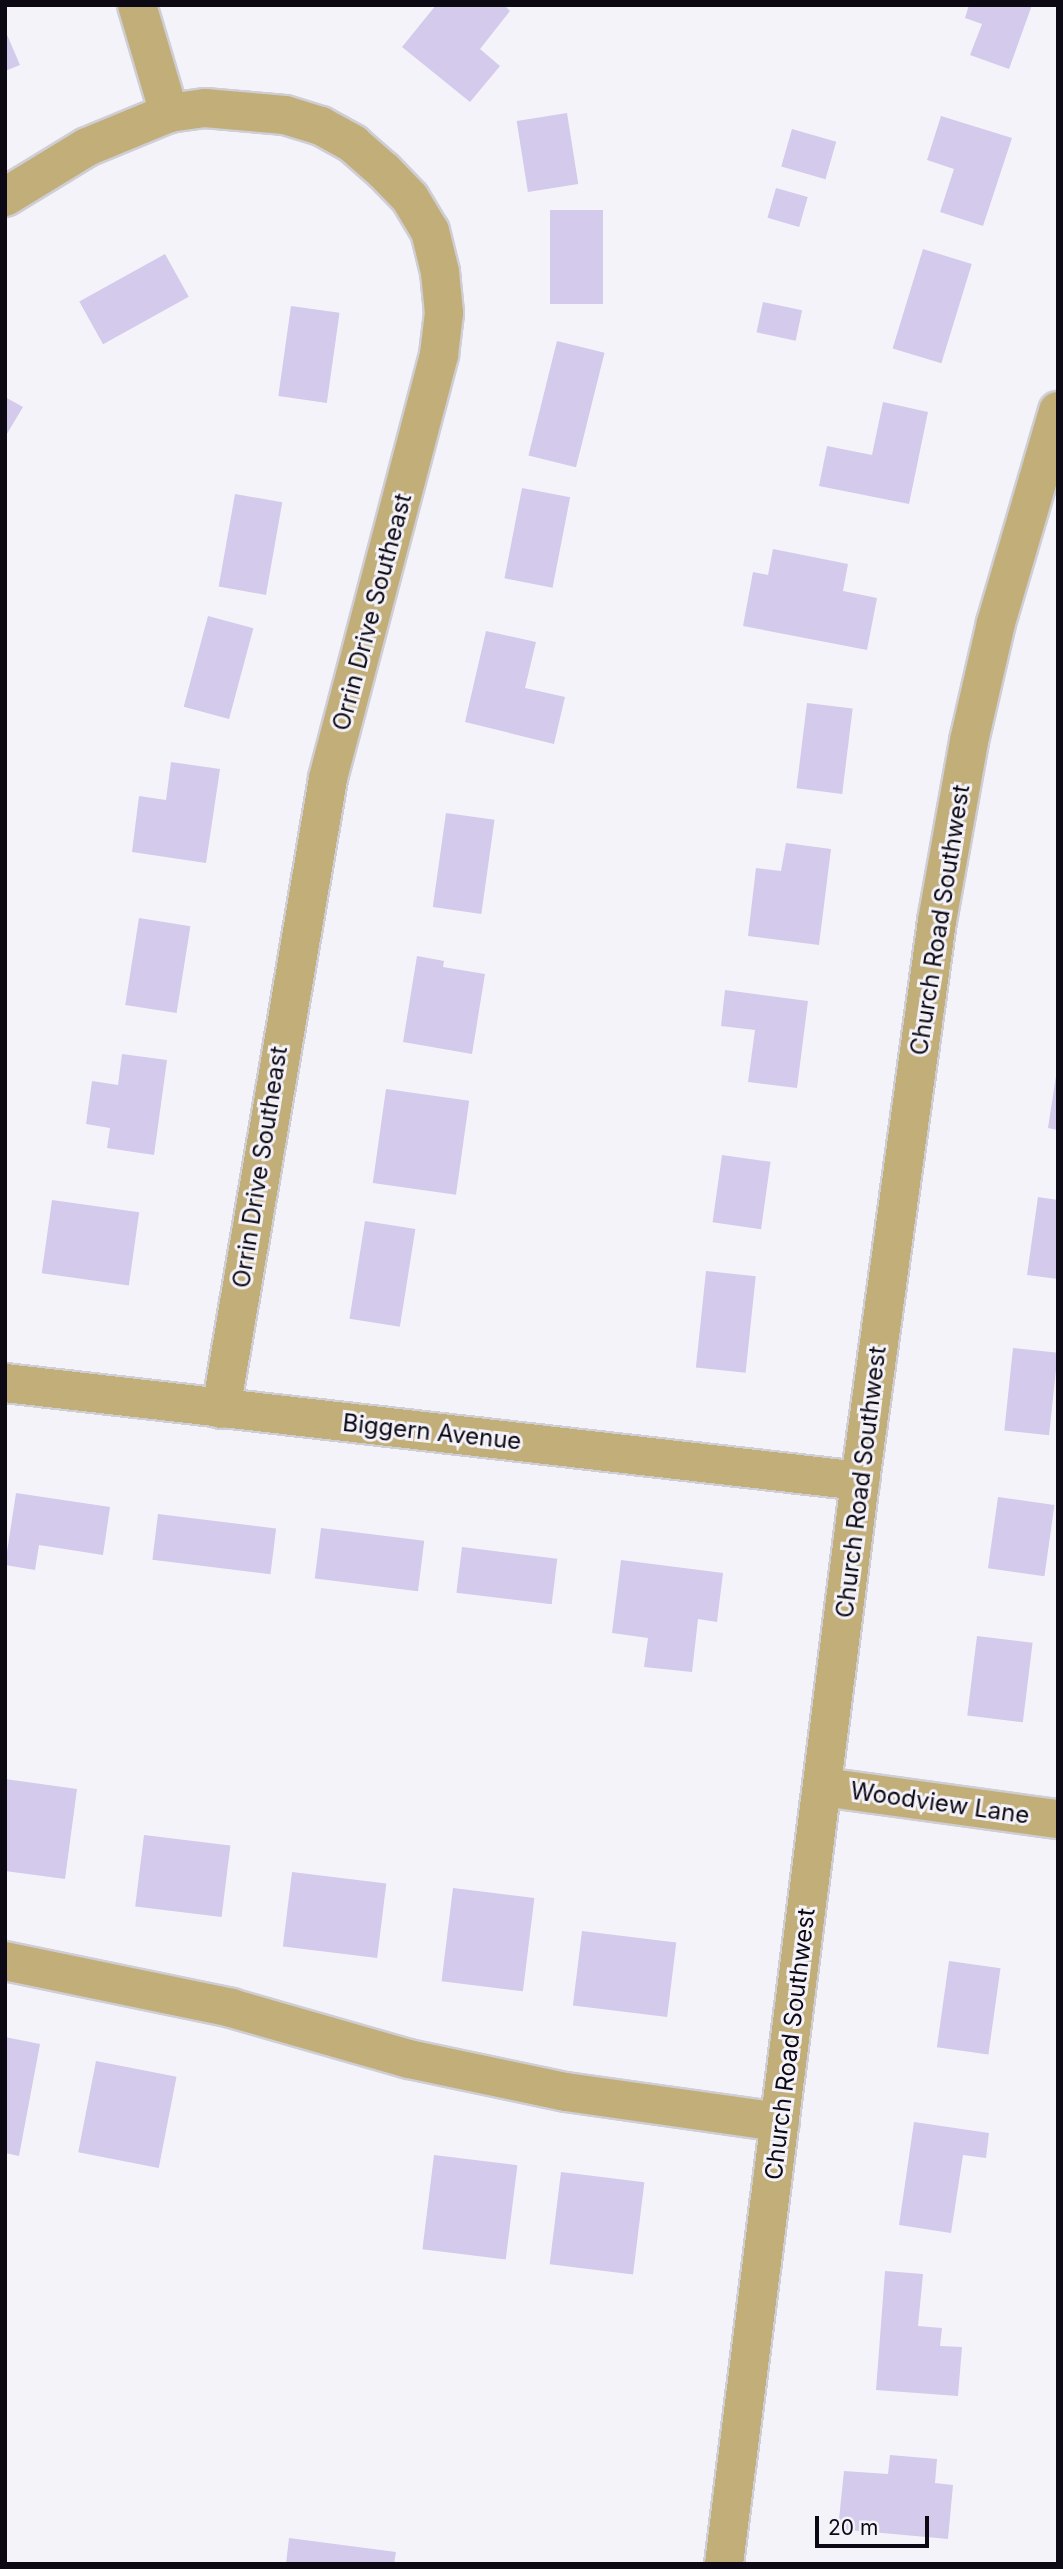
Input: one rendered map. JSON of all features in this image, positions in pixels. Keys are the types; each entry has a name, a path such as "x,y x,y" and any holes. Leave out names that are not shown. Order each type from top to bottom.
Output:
{"street":[{"path":"137,5 169,113"},
{"name":"Orrin Drive Southeast","path":"5,197 87,147 169,113 205,108 285,115 321,126 354,144 410,198 430,231 444,313 430,399 384,555 328,779 221,1409"},
{"name":"Church Road Southwest","path":"724,2564 860,1480 937,921 969,741 996,623 1056,419"},
{"name":"Biggern Avenue","path":"5,1383 860,1480"},
{"name":"Woodview Lane","path":"823,1787 1058,1819"},
{"path":"5,1961 231,2008 409,2059 566,2092 780,2122"}],"building":[{"path":"436,5 504,5 510,11 480,49 500,66 470,102 402,47"},
{"path":"969,5 1032,5 1009,69 970,55 982,24 965,18"},
{"path":"5,30 20,65 5,71"},
{"path":"567,113 578,184 528,192 517,121"},
{"path":"941,116 1012,138 983,226 940,212 954,169 927,160"},
{"path":"792,129 836,142 825,179 781,166"},
{"path":"776,188 808,197 799,227 767,218"},
{"path":"550,210 603,210 603,304 550,304"},
{"path":"923,249 972,264 941,363 893,348"},
{"path":"165,254 189,297 103,344 79,302"},
{"path":"763,302 802,310 796,341 757,332"},
{"path":"291,306 340,313 327,403 278,396"},
{"path":"557,341 605,353 576,467 528,455"},
{"path":"5,397 23,407 5,437"},
{"path":"883,402 928,412 909,504 819,486 827,446 872,455"},
{"path":"522,488 570,497 553,588 504,578"},
{"path":"235,494 282,502 266,595 219,587"},
{"path":"773,549 848,564 843,591 877,598 867,650 743,626 753,572 768,575"},
{"path":"208,616 253,628 229,719 184,707"},
{"path":"486,631 536,642 525,688 565,697 554,744 465,722"},
{"path":"807,703 853,709 842,794 797,788"},
{"path":"171,762 220,769 206,863 132,852 139,796 166,800"},
{"path":"446,813 495,820 481,914 433,907"},
{"path":"786,843 831,849 819,945 748,936 756,868 781,871"},
{"path":"139,918 190,926 177,1013 125,1005"},
{"path":"417,956 444,961 443,967 485,974 472,1054 403,1042"},
{"path":"725,990 808,1001 797,1088 748,1082 755,1030 721,1026"},
{"path":"122,1054 167,1060 154,1155 107,1148 110,1128 86,1124 92,1081 118,1085"},
{"path":"1058,1076 1058,1130 1048,1128"},
{"path":"386,1089 469,1101 456,1195 373,1183"},
{"path":"722,1155 771,1162 761,1229 713,1222"},
{"path":"1038,1197 1058,1200 1058,1279 1027,1275"},
{"path":"52,1200 139,1212 129,1286 42,1273"},
{"path":"365,1221 415,1229 400,1327 350,1319"},
{"path":"706,1271 756,1276 746,1373 696,1367"},
{"path":"1013,1348 1058,1353 1049,1435 1004,1431"},
{"path":"16,1493 110,1507 103,1555 39,1545 35,1570 5,1565"},
{"path":"998,1497 1054,1505 1044,1576 988,1568"},
{"path":"158,1514 276,1529 271,1574 152,1560"},
{"path":"321,1528 424,1541 418,1591 315,1579"},
{"path":"462,1547 557,1559 552,1604 456,1593"},
{"path":"621,1560 723,1573 717,1622 698,1619 692,1672 644,1667 648,1638 612,1633"},
{"path":"977,1636 1033,1643 1023,1722 967,1715"},
{"path":"5,1779 77,1789 65,1879 5,1871"},
{"path":"144,1835 230,1846 222,1917 135,1906"},
{"path":"292,1872 386,1884 377,1958 283,1946"},
{"path":"453,1888 534,1898 523,1991 442,1981"},
{"path":"582,1931 676,1943 667,2017 573,2005"},
{"path":"949,1961 1000,1968 988,2054 937,2047"},
{"path":"5,2037 40,2044 19,2156 5,2153"},
{"path":"96,2061 176,2077 159,2168 78,2152"},
{"path":"914,2122 989,2133 986,2158 963,2155 951,2233 899,2225"},
{"path":"434,2155 517,2165 506,2260 422,2249"},
{"path":"561,2172 644,2182 633,2275 550,2264"},
{"path":"885,2271 923,2274 918,2326 942,2328 940,2346 962,2347 958,2396 876,2390"},
{"path":"890,2455 937,2459 935,2483 953,2485 948,2539 838,2529 844,2471 888,2474"},
{"path":"289,2538 396,2552 394,2564 286,2564"}]}
